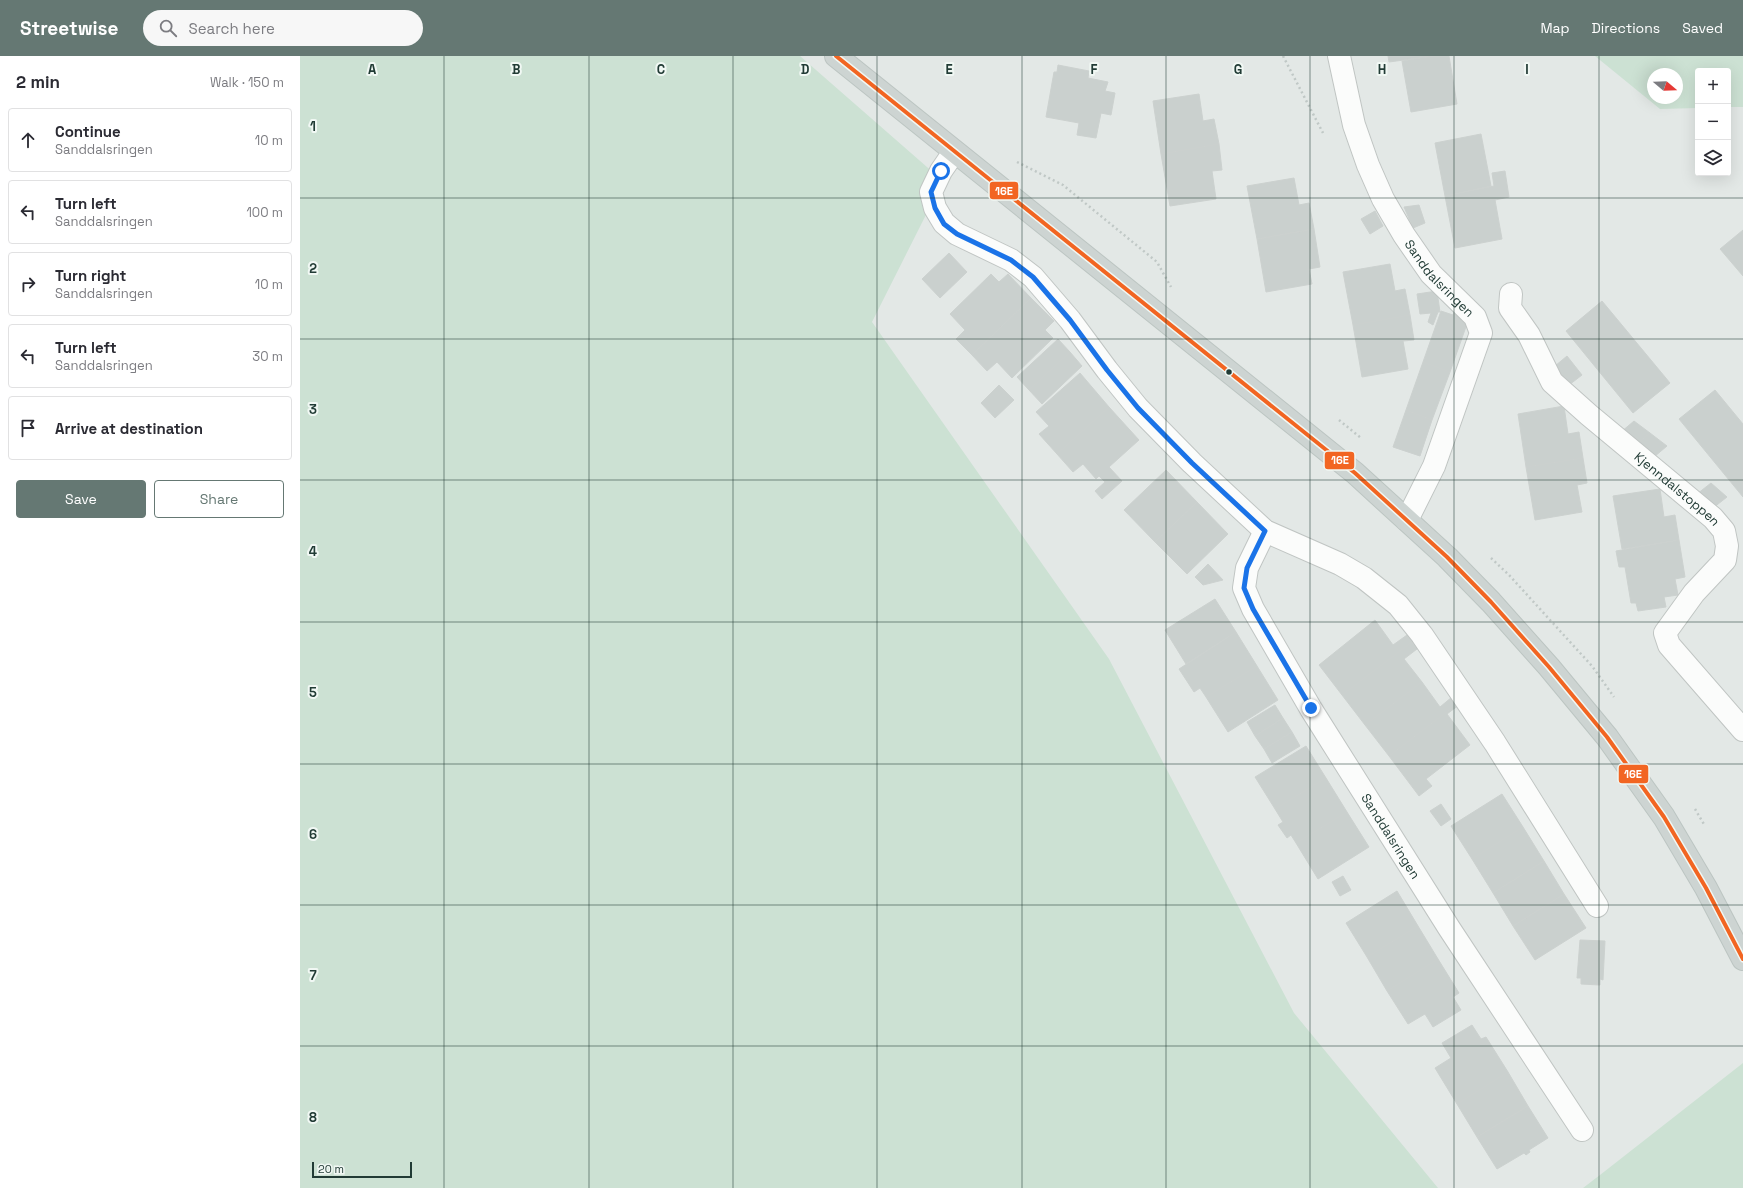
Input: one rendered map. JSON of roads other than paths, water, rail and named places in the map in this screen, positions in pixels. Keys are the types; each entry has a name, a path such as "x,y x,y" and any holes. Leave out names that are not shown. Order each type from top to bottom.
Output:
{"main road":[{"path":"836,56 1355,473 1407,520 1491,602 1549,666 1607,737 1664,817 1706,888 1743,959"}],"street":[{"name":"Sanddalsringen","path":"1338,56 1354,125 1368,165 1383,199 1404,235 1431,274 1475,317 1481,333 1434,466 1407,520"},
{"path":"954,152 941,171 931,192 935,208 944,224 957,234 1011,260 1033,277 1070,320 1107,370 1138,408 1192,463 1265,531 1340,564 1364,578 1398,605 1422,636 1495,743 1597,906"},
{"name":"Kjenndalstoppen","path":"1510,294 1510,308 1529,336 1552,382 1589,415 1713,518 1724,531 1727,546 1725,560 1694,593 1666,633 1669,645 1739,718"},
{"name":"Sanddalsringen","path":"1265,531 1247,568 1244,588 1253,609 1311,708 1444,921 1582,1130"}]}
